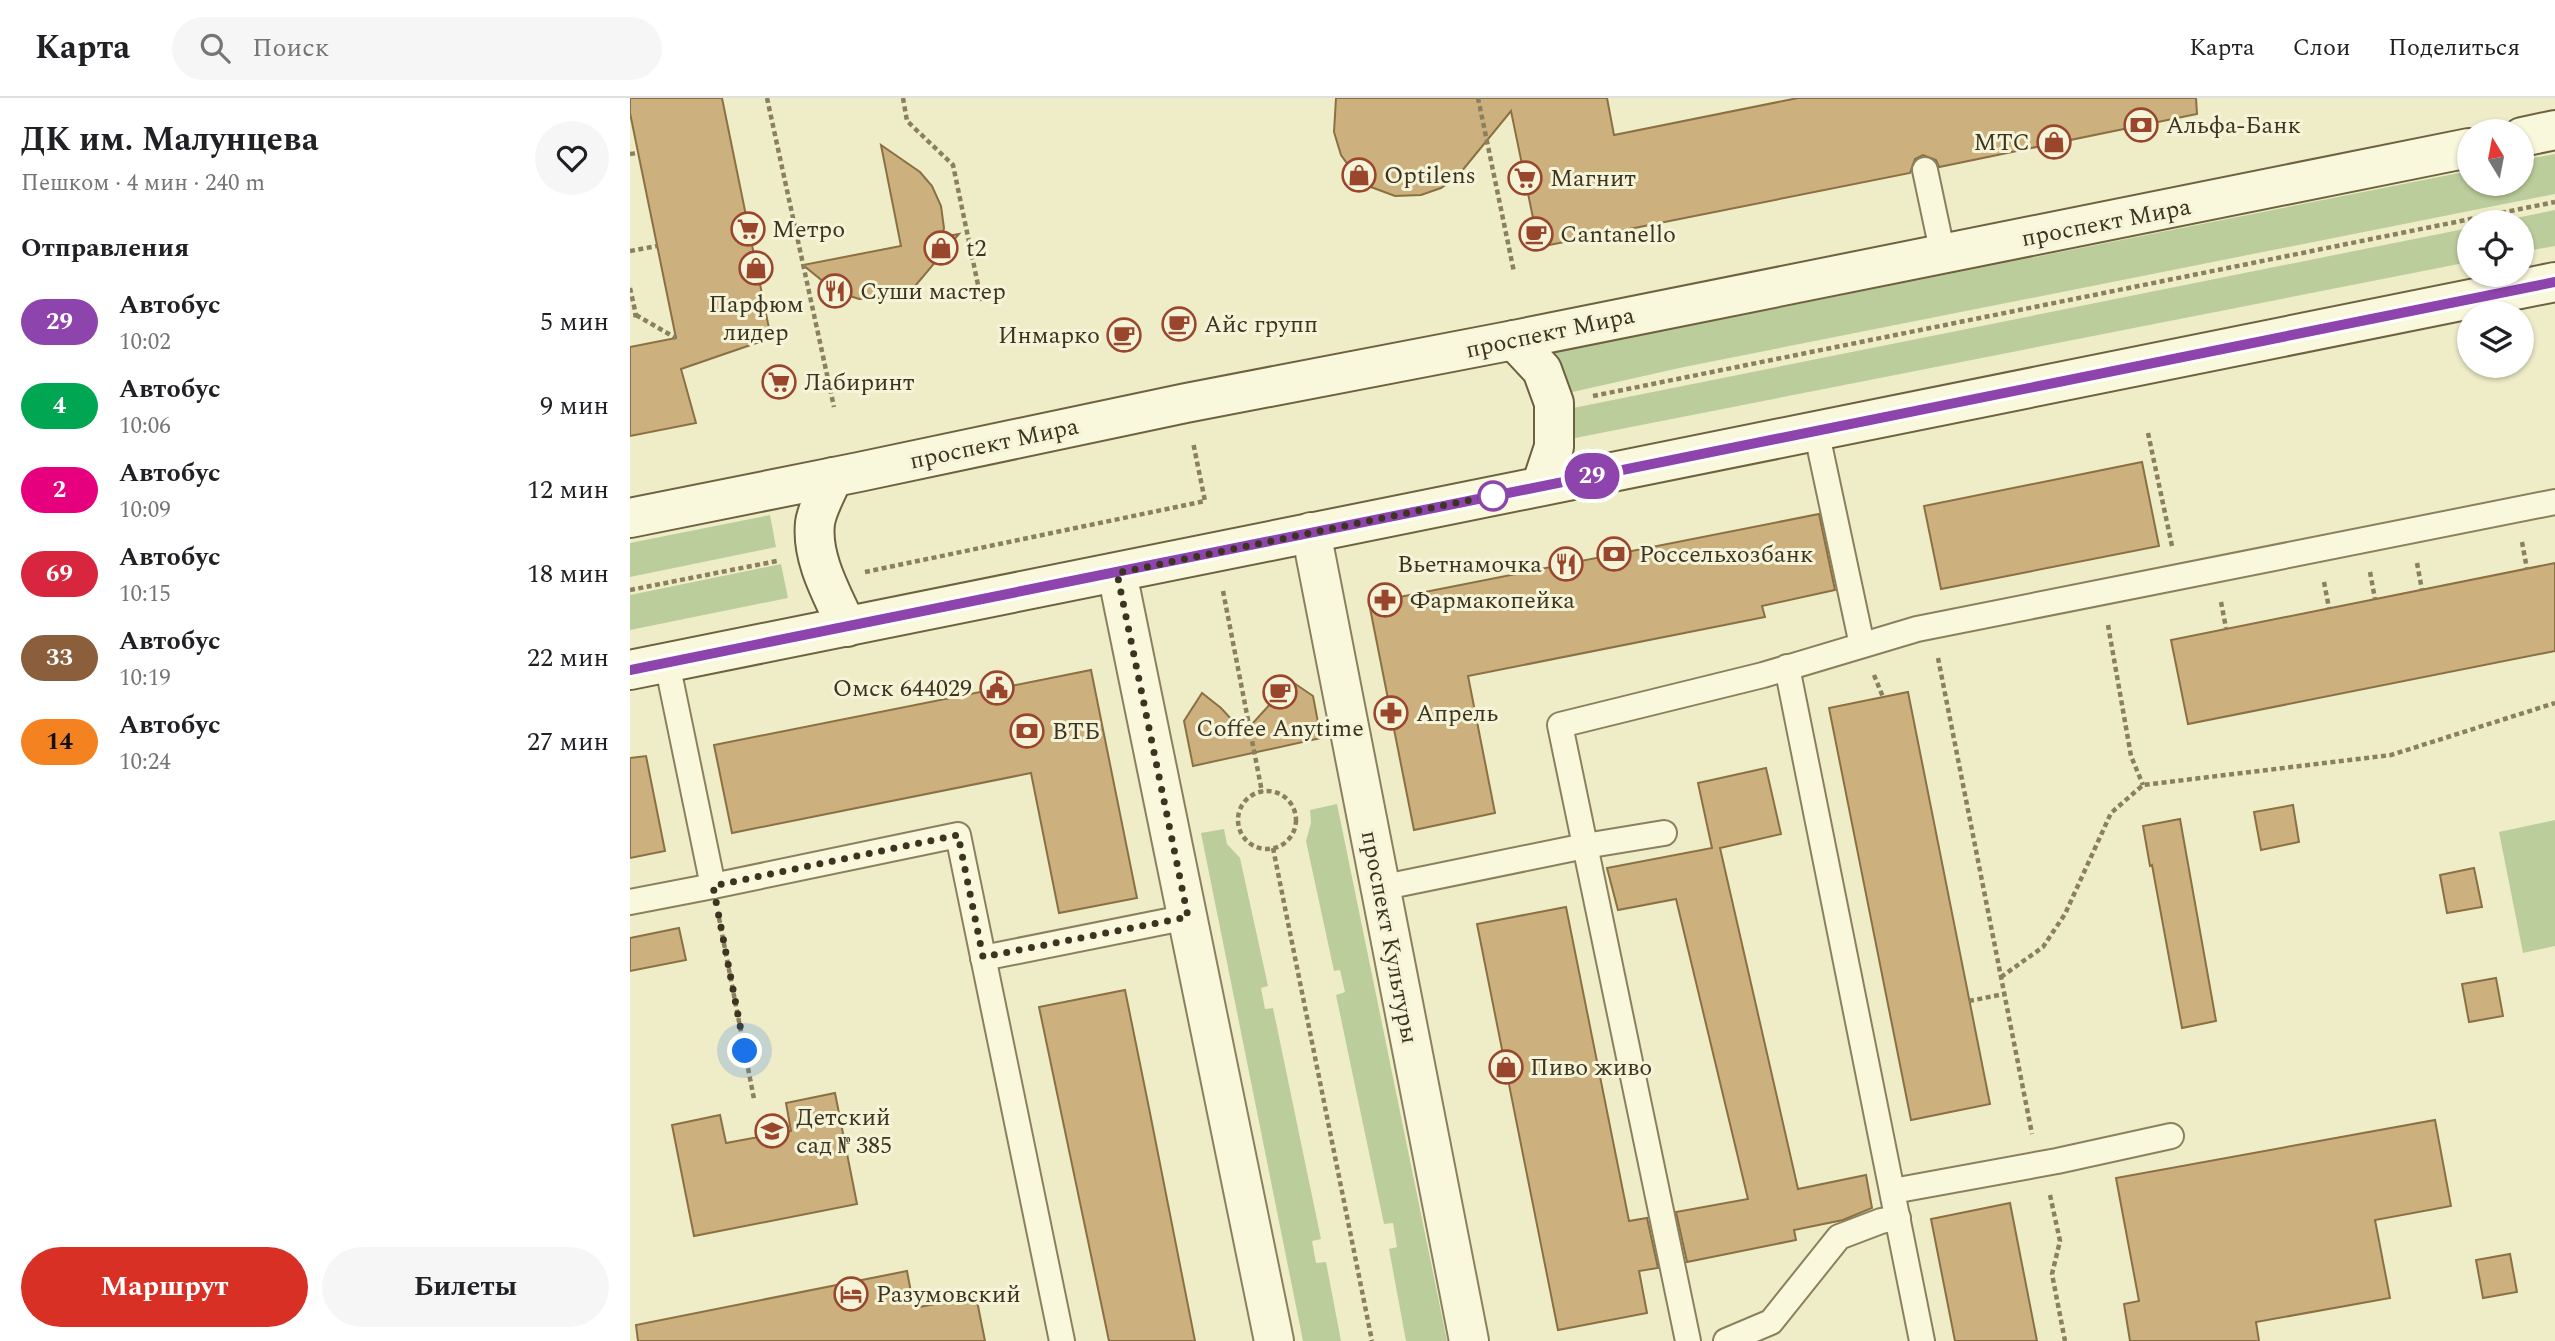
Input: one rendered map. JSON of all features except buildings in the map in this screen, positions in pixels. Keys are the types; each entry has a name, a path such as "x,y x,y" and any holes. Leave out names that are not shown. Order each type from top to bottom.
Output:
{"main road":[{"path":"2534,135 2555,131"},
{"name":"проспект Мира","path":"630,518 1186,402 1514,340 2457,150"},
{"path":"630,670 2555,282"},
{"path":"1514,340 1542,370 1554,403 1554,447 1541,486"},
{"path":"833,477 816,523 817,553 828,586 847,627"},
{"name":"проспект Культуры","path":"1311,532 1469,1341"},
{"path":"1117,573 1274,1341"}],"lane":[{"path":"1924,170 1943,255"},
{"path":"1816,430 1862,645"},
{"path":"1688,1341 1560,725 1787,667 1931,626 2555,502"},
{"path":"667,663 713,886"},
{"path":"1787,667 1923,1341"},
{"path":"1380,888 1585,846 1664,833"},
{"path":"630,902 958,835 1062,1341"},
{"path":"983,957 1188,917"},
{"path":"1893,1191 2038,1165 2171,1136"},
{"path":"1726,1341 1771,1322 1839,1237 1881,1221 1898,1218"}],"path":[{"path":"767,98 834,407"},
{"path":"903,98 907,121 953,165 982,304"},
{"path":"1478,98 1514,272"},
{"path":"630,154 638,153"},
{"path":"1554,403 2555,202"},
{"path":"630,251 657,246"},
{"path":"630,288 633,315 676,338"},
{"path":"2148,433 2179,577"},
{"path":"630,590 836,550 861,573 1205,501 1193,440"},
{"path":"2369,570 2375,599"},
{"path":"1222,583 1262,792"},
{"path":"2102,592 2132,756 2143,785"},
{"path":"1931,626 2038,1165 2048,1182 2060,1241 2052,1274 2065,1341"},
{"path":"1876,680 1883,697"},
{"path":"2001,977 2043,947 2065,914 2111,813 2143,785 2391,755 2555,703"},
{"path":"1262,792 1283,797 1294,812 1293,833 1283,844 1273,848 1262,849 1249,843 1238,824 1238,816 1244,803 1262,792"},
{"path":"1273,848 1372,1341"},
{"path":"713,886 754,1099"},
{"path":"1969,1001 2004,994"}],"green space":[{"path":"2555,154 2555,194 2474,210 2457,210 2457,213 1684,367 1568,393 1546,354 2457,173 2457,196 2534,196 2534,158"},
{"path":"2555,210 2555,246 2534,250 2534,214"},
{"path":"2457,230 2457,264 1570,439 1573,408"},
{"path":"770,515 776,547 630,577 630,543"},
{"path":"781,564 788,598 630,630 630,595"},
{"path":"1337,804 1447,1341 1406,1341 1389,1249 1397,1247 1393,1223 1384,1224 1336,995 1345,992 1340,970 1334,971 1306,841 1311,823 1310,810"},
{"path":"2555,820 2555,946 2523,953 2499,832"},
{"path":"1224,829 1227,844 1240,858 1268,986 1261,988 1265,1009 1273,1008 1321,1239 1312,1241 1316,1263 1326,1262 1341,1341 1303,1341 1201,833"}],"bus line":[{"name":"29","path":"630,670 2555,282"}],"place":[{"name":"Альфа-Банк","path":"2141,125"},
{"name":"МТС","path":"2054,142"},
{"name":"Optilens","path":"1359,175"},
{"name":"Магнит","path":"1525,178"},
{"name":"Метро","path":"748,229"},
{"name":"Cantanello","path":"1536,234"},
{"name":"t2","path":"941,248"},
{"name":"Парфюм лидер","path":"756,268"},
{"name":"Суши мастер","path":"835,291"},
{"name":"Айс групп","path":"1179,324"},
{"name":"Инмарко","path":"1124,335"},
{"name":"Лабиринт","path":"779,382"},
{"name":"Россельхозбанк","path":"1614,554"},
{"name":"Вьетнамочка","path":"1566,564"},
{"name":"Фармакопейка","path":"1385,600"},
{"name":"Омск 644029","path":"997,688"},
{"name":"Coffee Anytime","path":"1280,692"},
{"name":"Апрель","path":"1391,713"},
{"name":"ВТБ","path":"1027,731"},
{"name":"Пиво живо","path":"1506,1067"},
{"name":"Детский сад № 385","path":"772,1131"},
{"name":"Разумовский","path":"851,1294"}],"route":[{"path":"745,1051 713,886 958,835 983,957 1188,917 1117,573 1504,493 1493,496"}]}
